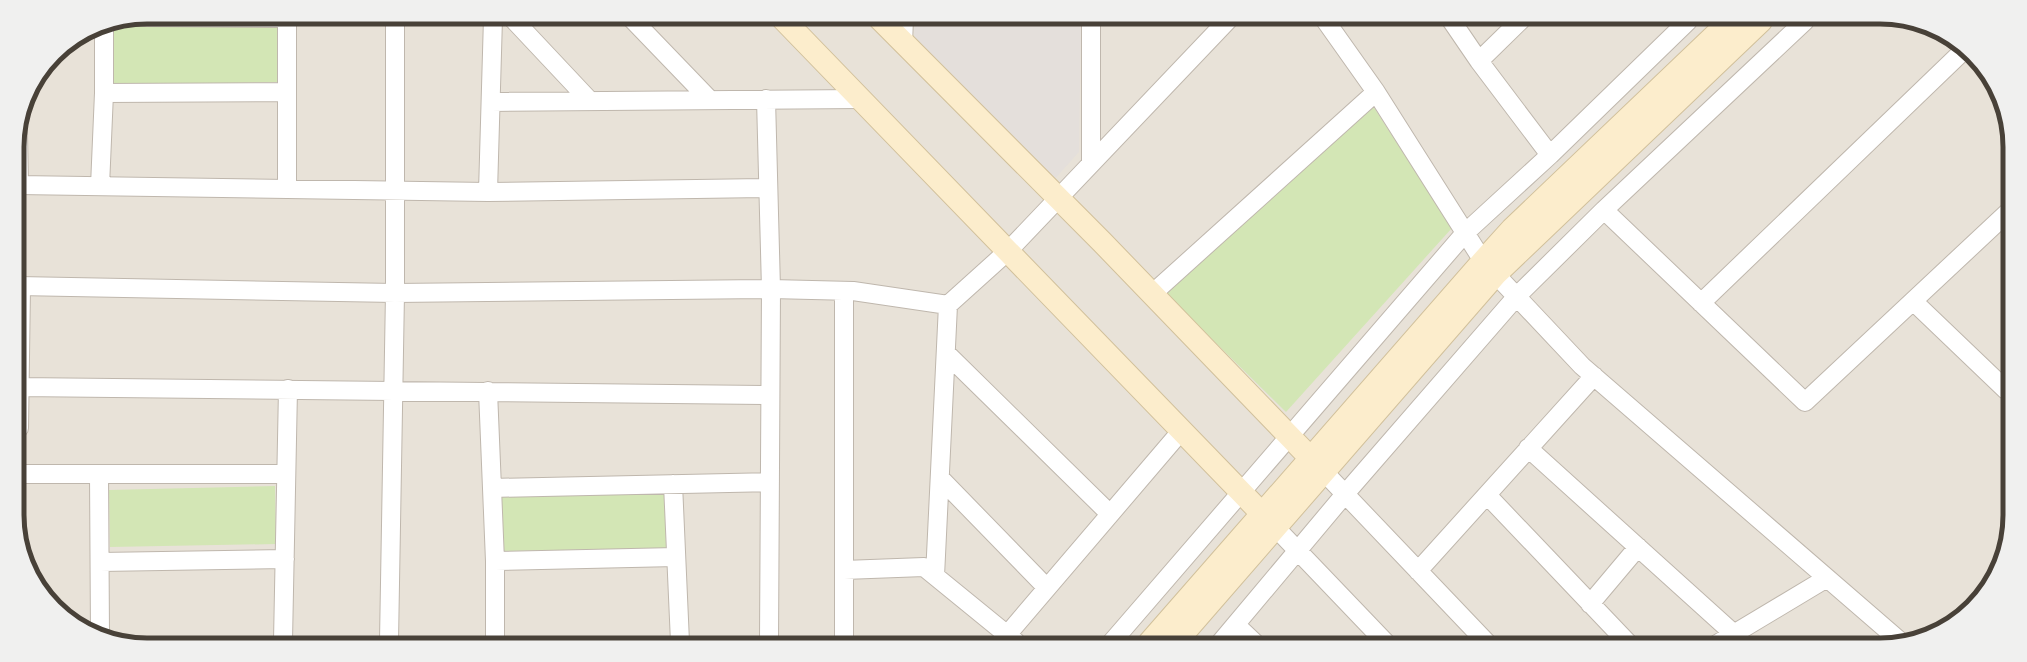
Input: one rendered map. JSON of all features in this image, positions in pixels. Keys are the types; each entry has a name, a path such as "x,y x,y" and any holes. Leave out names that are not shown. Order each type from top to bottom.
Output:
{"street":[{"path":"287,24 287,188"},
{"path":"390,638 395,293 395,24"},
{"path":"488,192 493,24"},
{"path":"518,24 590,101"},
{"path":"637,24 710,100"},
{"path":"788,24 1009,250 1381,638"},
{"path":"885,24 1152,294 1482,638"},
{"path":"904,24 904,43"},
{"path":"1091,24 1091,162"},
{"path":"1328,24 1376,92 1465,234 1489,267 1594,376 1895,637"},
{"path":"1454,24 1479,61 1550,155"},
{"path":"1479,61 1516,24"},
{"path":"1115,638 1465,234 1550,155 1685,24"},
{"path":"1489,267 1512,229 1727,24"},
{"path":"1154,638 1268,520 1317,466 1489,267 1758,24"},
{"path":"1224,638 1299,551 1345,494 1517,296 1604,210 1802,24"},
{"path":"935,576 948,305 1009,250 1091,162 1210,26"},
{"path":"100,186 104,93 104,32"},
{"path":"1701,303 1960,53"},
{"path":"104,93 287,92"},
{"path":"1152,294 1376,92"},
{"path":"491,102 861,99"},
{"path":"766,100 771,289 769,638"},
{"path":"24,185 488,192 768,188"},
{"path":"1604,210 1805,402 2003,217"},
{"path":"24,286 395,293 771,289 844,291 948,305"},
{"path":"844,291 844,638"},
{"path":"1913,301 2003,387"},
{"path":"946,353 1110,514"},
{"path":"1418,571 1594,376"},
{"path":"24,387 770,395"},
{"path":"283,638 288,389"},
{"path":"488,391 496,561 495,638"},
{"path":"1013,638 1047,588 1182,430"},
{"path":"1528,448 1734,634"},
{"path":"24,474 286,474"},
{"path":"99,474 100,629"},
{"path":"940,478 1047,588"},
{"path":"492,488 770,482"},
{"path":"673,484 680,638"},
{"path":"1487,495 1623,638"},
{"path":"1179,638 1268,520"},
{"path":"1590,604 1638,547"},
{"path":"496,561 676,557"},
{"path":"100,562 285,559"},
{"path":"844,570 924,567 1011,638"},
{"path":"1727,638 1827,578"},
{"path":"1236,625 1250,638"}],"shaded area":[{"path":"139,24 1880,24 1912,28 1942,40 1961,54 1973,66 1990,92 2001,123 2003,147 2003,515 1999,547 1994,562 1982,583 1973,596 1955,613 1942,622 1927,629 1912,634 1888,638 147,638 115,634 85,622 60,602 40,577 33,562 26,539 24,523 24,139 28,115 40,85 54,66 66,54 85,40 100,33 123,26"},
{"path":"915,24 1081,24 1079,152 1053,181 914,39"}],"green space":[{"path":"278,24 279,82 111,85 110,30 120,27"},
{"path":"1373,106 1452,228 1286,412 1165,293"},
{"path":"275,486 276,544 110,547 109,490"},
{"path":"665,492 666,548 502,551 501,495"}]}
